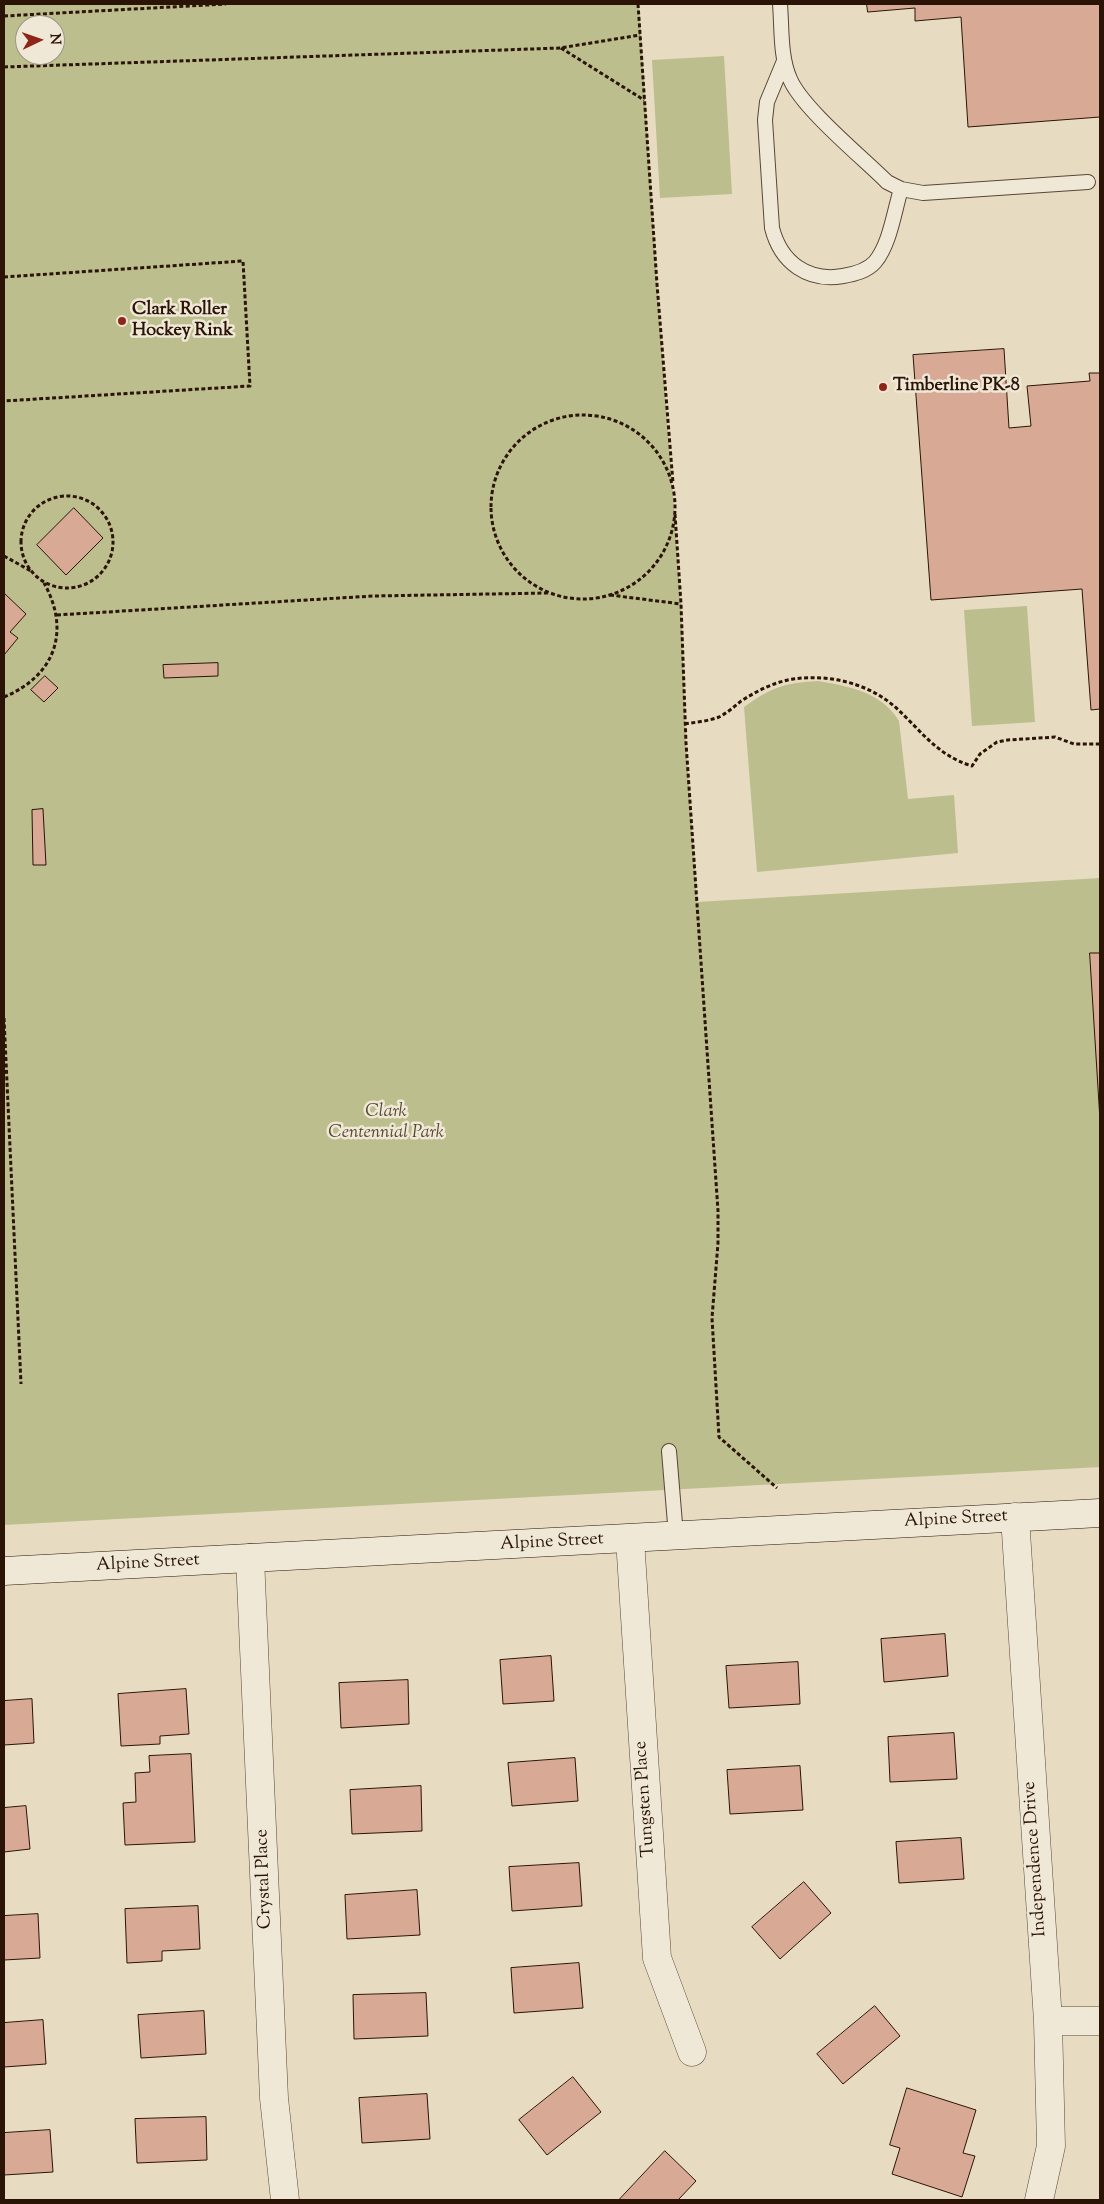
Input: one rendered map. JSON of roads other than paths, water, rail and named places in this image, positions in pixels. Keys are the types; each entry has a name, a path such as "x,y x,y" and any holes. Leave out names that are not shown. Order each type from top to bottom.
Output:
{"street":[{"name":"Alpine Street","path":"4,1571 1100,1513"},
{"name":"Independence Drive","path":"1015,1517 1048,2021 1051,2146 1039,2200"},
{"name":"Tungsten Place","path":"630,1539 657,1958 692,2052"},
{"name":"Crystal Place","path":"250,1558 274,2098 284,2200"},
{"path":"1048,2021 1100,2021"}],"lane":[{"path":"780,4 784,61 790,80 802,99 887,182 901,189 923,193 1088,182"},
{"path":"784,61 767,102 764,120 772,228 775,240 784,256 801,270 816,276 840,276 866,269 874,263 884,246 901,189"},
{"path":"669,1451 676,1536"}],"place":[{"name":"Clark Roller Hockey Rink","path":"122,321"},
{"name":"Timberline PK-8","path":"883,387"}],"park label":[{"name":"Clark Centennial Park","path":"386,1123"}]}
